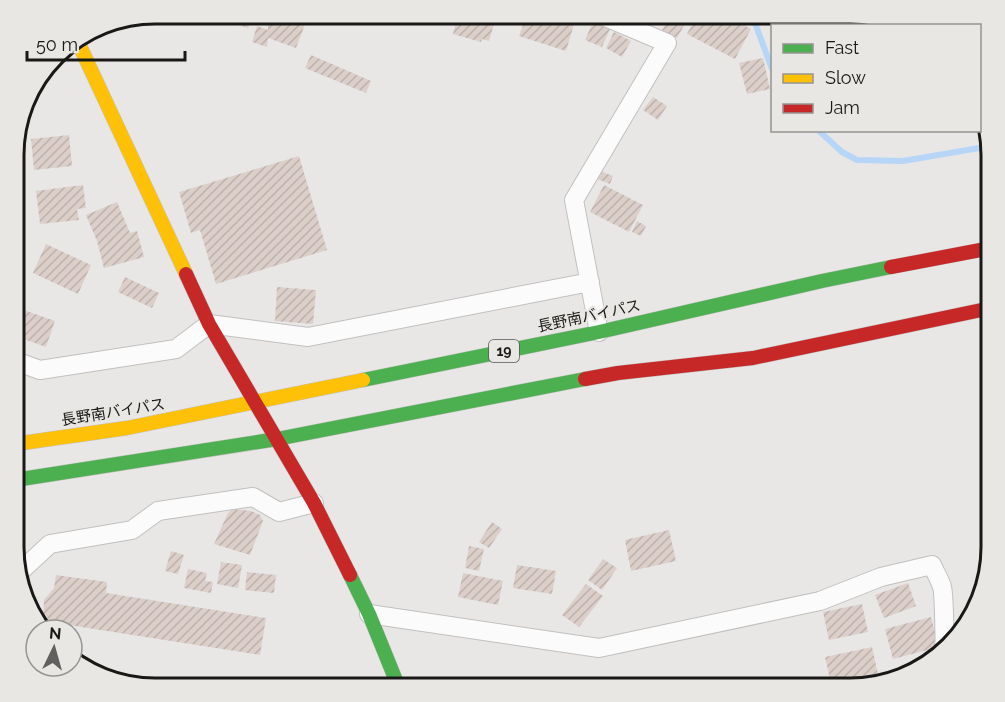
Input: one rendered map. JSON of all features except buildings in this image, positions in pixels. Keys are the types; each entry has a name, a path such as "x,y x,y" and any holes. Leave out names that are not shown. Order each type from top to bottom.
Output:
{"main road":[{"path":"80,47 209,324 314,503 369,614 395,678"},
{"name":"長野南バイパス","path":"24,443 127,428 599,332 822,281 981,250"},
{"path":"24,479 277,439 618,373 753,358 981,310"}],"street":[{"path":"599,332 574,200 667,43 622,24"},
{"path":"24,364 40,370 177,349 209,324 308,337 590,282"},
{"path":"26,566 50,544 132,530 158,511 253,497 279,512 314,503"},
{"path":"369,614 599,648 820,601 880,577 932,565 943,589 944,639"}],"waterway":[{"path":"755,24 771,66"},
{"path":"820,132 842,152 857,160 903,161 981,148"}],"traffic: fast":[{"path":"363,380 599,332 891,267"},
{"path":"24,479 277,439 585,379"},
{"path":"350,575 369,614 395,678"}],"traffic: slow":[{"path":"80,47 186,274"},
{"path":"24,443 127,428 363,380"}],"traffic: jam":[{"path":"891,267 981,250"},
{"path":"186,274 209,324 314,503 350,575"},
{"path":"585,379 618,373 753,358 981,310"}]}
